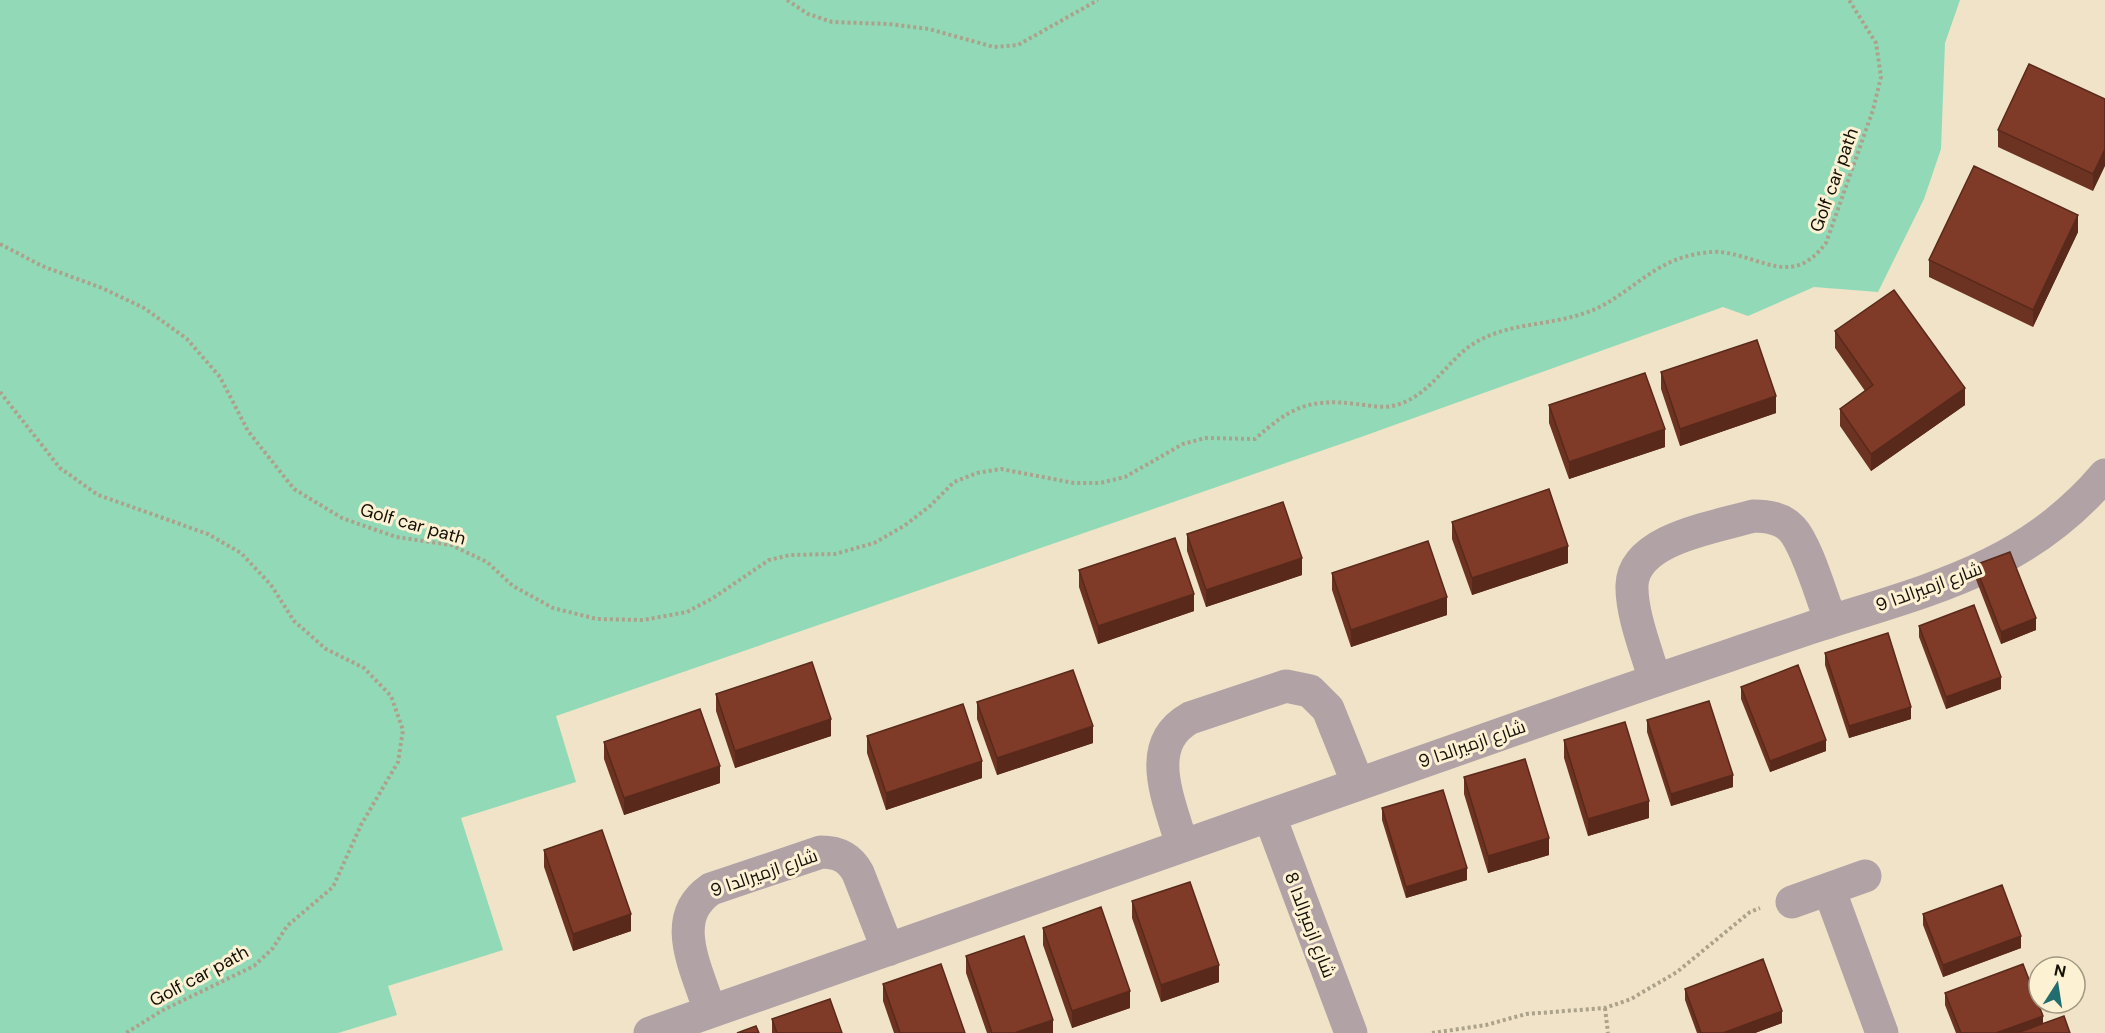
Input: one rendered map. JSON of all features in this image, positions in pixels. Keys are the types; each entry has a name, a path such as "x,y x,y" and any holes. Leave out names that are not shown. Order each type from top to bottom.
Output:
{"street":[{"name":"شارع ازميرالدا 9","path":"650,1033 1655,680 1951,583 2012,554 2042,535 2092,490 2105,475"},
{"path":"1655,680 1634,601 1632,584 1637,567 1647,553 1661,544 1753,516 1768,516 1781,520 1793,529 1800,542 1831,621"},
{"path":"1182,846 1162,771 1161,755 1166,739 1176,726 1190,718 1286,686 1310,692 1328,709 1358,784"},
{"name":"شارع ازميرالدا 8","path":"1270,817 1351,1033"},
{"name":"شارع ازميرالدا 9","path":"710,1012 687,934 691,907 699,897 711,889 821,852 833,852 853,863 888,951"},
{"path":"1792,902 1864,876"},
{"path":"1829,889 1882,1033"}],"path":[{"path":"787,0 808,14 832,22 889,24 929,29 994,47 1018,45 1098,0"},
{"name":"Golf car path","path":"0,244 42,266 102,288 144,308 187,339 220,377 248,431 294,489 342,518 396,537 451,545 487,562 513,586 553,608 597,619 643,620 687,612 713,598 769,560 790,555 835,554 874,543 904,526 930,506 954,482 977,473 1001,469 1074,483 1100,483 1125,477 1183,444 1205,438 1255,439 1281,416 1303,405 1328,400 1380,407 1397,405 1422,392 1470,346 1500,330 1584,314 1625,292 1652,271 1684,257 1719,252 1779,268 1798,267 1815,258 1826,243 1873,110 1881,77 1876,43 1849,0"},
{"name":"Golf car path","path":"0,392 60,468 98,495 208,534 241,554 271,585 294,621 326,649 364,668 391,696 403,730 398,762 361,825 333,887 287,926 273,948 254,966 164,1010 126,1033"},
{"path":"1432,1033 1486,1025 1526,1014 1605,1008 1655,987 1750,912 1773,902 1792,902"},
{"path":"1605,1008 1608,1033"}],"green space":[{"path":"0,0 1960,0 1945,43 1941,149 1924,199 1878,292 1814,287 1748,316 1723,307 1361,437 556,716 576,782 461,818 503,950 388,986 397,1015 338,1033 0,1033"}],"building":[{"path":"2029,64 2105,99 2105,149 2093,174 1998,130"},
{"path":"1974,166 2078,215 2033,310 1929,260"},
{"path":"1894,290 1965,388 1871,454 1840,409 1873,385 1835,331"},
{"path":"1757,340 1776,396 1680,429 1661,372"},
{"path":"1645,373 1665,429 1569,462 1549,405"},
{"path":"1549,489 1568,546 1472,578 1452,522"},
{"path":"1283,502 1302,558 1206,590 1187,534"},
{"path":"1175,538 1194,594 1098,626 1079,570"},
{"path":"1428,541 1447,597 1351,630 1332,573"},
{"path":"2010,552 2036,618 2001,632 1975,565"},
{"path":"1974,605 2001,677 1946,697 1919,626"},
{"path":"1888,633 1911,707 1849,726 1825,653"},
{"path":"812,662 831,719 735,751 716,694"},
{"path":"1798,665 1826,740 1770,761 1741,687"},
{"path":"1073,670 1093,726 997,758 977,702"},
{"path":"1709,701 1733,775 1671,794 1647,720"},
{"path":"963,704 982,761 886,793 867,736"},
{"path":"700,709 720,766 624,798 604,742"},
{"path":"1625,722 1649,801 1588,819 1564,740"},
{"path":"1525,759 1549,838 1488,856 1464,777"},
{"path":"1443,790 1467,868 1406,887 1382,808"},
{"path":"602,830 631,914 573,934 544,850"},
{"path":"1190,882 1219,965 1161,985 1132,901"},
{"path":"2002,885 2021,936 1943,965 1923,914"},
{"path":"1101,907 1130,991 1072,1011 1043,928"},
{"path":"1024,936 1053,1020 1014,1033 992,1033 966,956"},
{"path":"1763,959 1782,1011 1723,1033 1701,1033 1685,989"},
{"path":"941,964 965,1033 900,1033 883,984"},
{"path":"2023,964 2027,974 2027,1015 2043,1016 1996,1033 1961,1033 1945,993"},
{"path":"830,999 842,1033 777,1033 772,1019"},
{"path":"2064,1016 2070,1033 2017,1033"},
{"path":"756,1026 759,1033 737,1033"}]}
